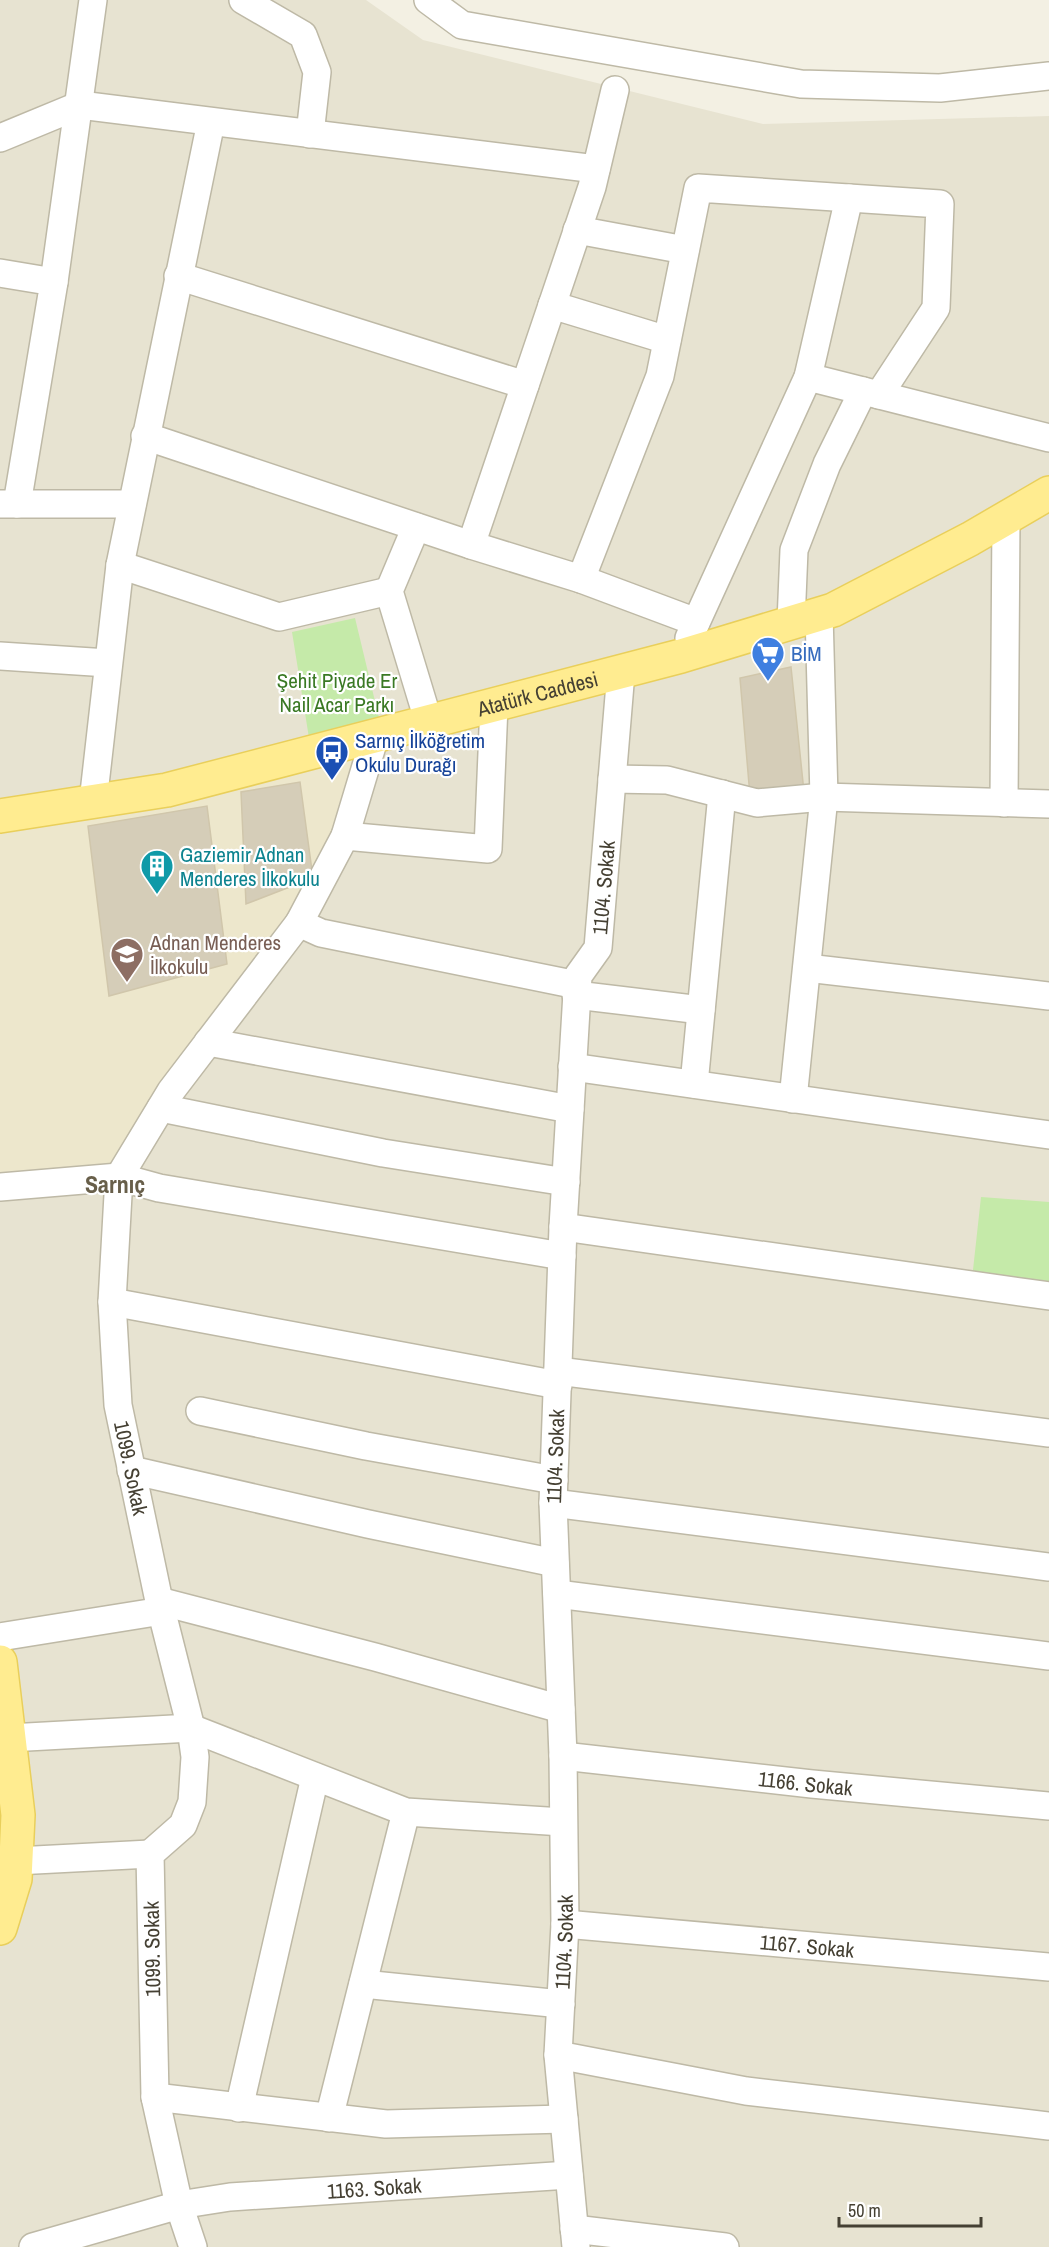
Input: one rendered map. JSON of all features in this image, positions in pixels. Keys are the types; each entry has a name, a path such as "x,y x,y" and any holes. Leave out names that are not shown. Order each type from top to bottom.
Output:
{"main road":[{"name":"Atatürk Caddesi","path":"0,816 167,790 681,656 805,618 833,609 970,539 1049,493"},
{"path":"0,1662 18,1815 15,1879 0,1928"}],"street":[{"path":"93,0 54,282 8,504 132,504"},
{"path":"243,0 303,35 317,72 310,134"},
{"path":"428,0 462,25 801,84 940,88 1049,76"},
{"path":"471,545 577,230 596,169 615,90"},
{"path":"0,138 80,105 596,169"},
{"path":"93,802 120,565 211,122"},
{"path":"581,579 660,376 698,188 940,204 936,308 871,393 827,464 794,550 805,618 824,797 793,1099"},
{"path":"681,656 808,377 849,198"},
{"path":"577,230 686,250"},
{"path":"0,273 54,282"},
{"path":"178,276 525,385"},
{"path":"552,305 667,340"},
{"path":"808,377 871,393 1048,430"},
{"path":"145,436 471,545 581,579 696,622"},
{"path":"1004,803 1006,518"},
{"path":"416,526 389,591 429,723"},
{"path":"120,565 279,616 389,591"},
{"path":"0,656 108,663"},
{"name":"1104. Sokak","path":"575,2238 558,2055 565,1924 563,1756 554,1492 563,1227 578,976 598,948 621,672"},
{"path":"345,836 488,849 494,705"},
{"name":"1099. Sokak","path":"193,2247 179,2205 155,2097 150,1854 183,1825 192,1802 195,1757 191,1728 161,1606 118,1405 112,1302 119,1177 171,1091 300,924 345,836 375,736"},
{"path":"612,778 668,780 757,803 824,797 1049,804"},
{"path":"694,1084 722,794"},
{"path":"300,924 321,933 577,990 701,1010"},
{"path":"807,968 1049,996"},
{"path":"208,1042 570,1109"},
{"path":"572,1067 1049,1135"},
{"path":"161,1108 383,1153 566,1182"},
{"path":"0,1187 119,1177 159,1188 562,1256"},
{"path":"563,1227 1049,1296"},
{"path":"112,1302 558,1378 1049,1432"},
{"path":"200,1411 366,1446 554,1492 1049,1567"},
{"path":"131,1470 368,1524 555,1563"},
{"path":"557,1594 1049,1656"},
{"path":"0,1637 161,1606 375,1657 561,1709"},
{"path":"9,1738 191,1728 406,1812 564,1822"},
{"name":"1166. Sokak","path":"563,1756 812,1784 1049,1806"},
{"path":"239,2108 315,1777"},
{"path":"329,2118 406,1812"},
{"path":"16,1861 150,1854"},
{"name":"1167. Sokak","path":"565,1924 1049,1967"},
{"path":"363,1984 561,2004"},
{"path":"558,2055 746,2091 1049,2126"},
{"path":"155,2097 386,2124 564,2119"},
{"name":"1163. Sokak","path":"33,2247 179,2205 230,2197 569,2175"},
{"path":"575,2238 725,2247"}],"shaded area":[{"path":"0,0 366,0 423,40 763,124 1049,116 1049,2247 0,2247"},
{"name":"Adnan Menderes İlkokulu","path":"375,736 345,836 119,1177 0,1187 0,811"}],"green space":[{"name":"Şehit Piyade Er Nail Acar Parkı","path":"355,618 380,722 309,738 292,632"},
{"path":"981,1197 1049,1202 1049,1290 972,1279"}],"building":[{"path":"791,667 804,792 750,796 740,678"},
{"path":"300,782 313,878 246,904 241,792"},
{"name":"Gaziemir Adnan Menderes İlkokulu","path":"207,806 227,964 109,996 88,826"}],"place":[{"name":"BİM","path":"768,682"},
{"name":"Sarnıç İlköğretim Okulu Durağı","path":"332,781"},
{"name":"Gaziemir Adnan Menderes İlkokulu","path":"157,895"},
{"name":"Adnan Menderes İlkokulu","path":"127,983"}],"district":[{"name":"Sarnıç","path":"115,1184"}]}
